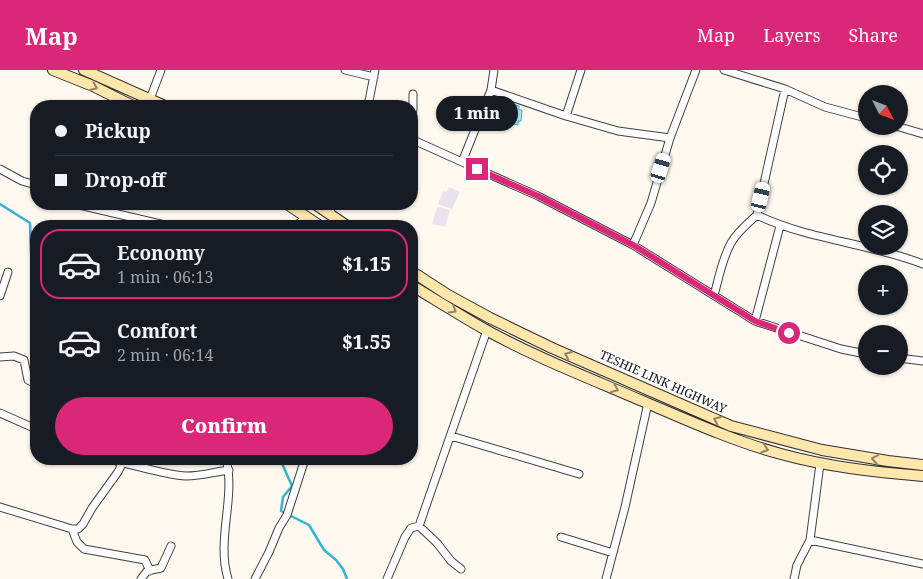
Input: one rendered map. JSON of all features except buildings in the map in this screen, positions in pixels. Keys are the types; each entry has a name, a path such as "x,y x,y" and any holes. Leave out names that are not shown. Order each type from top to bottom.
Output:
{"main road":[{"path":"53,70 93,86 121,100"},
{"path":"84,70 150,99"},
{"path":"296,210 311,220"},
{"path":"333,210 342,220"},
{"name":"TESHIE LINK HIGHWAY","path":"418,275 448,295 552,348 731,426 822,450 923,465"},
{"name":"TESHIE LINK HIGHWAY","path":"418,289 487,330 560,365 685,421 735,440 820,464 923,476"}],"street":[{"path":"150,99 161,70"},
{"path":"345,70 374,73 369,100"},
{"path":"462,162 491,90 494,70"},
{"path":"566,116 581,70"},
{"path":"633,245 651,203 670,138 696,70"},
{"path":"724,70 785,89 825,107 858,116"},
{"path":"714,296 731,242 757,214 785,89"},
{"path":"491,90 566,116 618,131 670,138"},
{"path":"413,94 413,100"},
{"path":"908,130 923,134"},
{"path":"418,142 538,196 633,245 755,321 841,350 858,353"},
{"path":"0,169 30,183"},
{"path":"98,210 141,220"},
{"path":"757,214 780,226 903,256 923,264"},
{"path":"303,220 306,217"},
{"path":"755,321 780,226"},
{"path":"0,296 8,272"},
{"path":"419,526 487,330"},
{"path":"0,357 14,356 24,360 28,380 30,381"},
{"path":"908,360 923,362"},
{"path":"606,579 625,507 648,404"},
{"path":"0,414 30,426"},
{"path":"451,436 579,474"},
{"path":"794,579 797,565 810,540 820,464"},
{"path":"0,507 72,529 78,529 118,472 120,465"},
{"path":"139,465 184,476 205,475 211,472 229,470"},
{"path":"228,465 229,486 223,542 228,579"},
{"path":"255,579 279,528 288,514 303,465"},
{"path":"419,526 437,543 451,561 461,569"},
{"path":"387,579 411,528 419,526"},
{"path":"72,529 77,542 84,549 145,560 150,571"},
{"path":"562,537 613,553"},
{"path":"810,540 923,564"},
{"path":"141,579 143,575 150,571 161,568 171,546"}],"shaded area":[{"path":"449,187 460,192 452,209 438,204 443,191 447,192"},
{"path":"439,207 450,210 445,227 432,224"}],"water":[{"path":"515,105 519,106 519,110 522,110 521,121 518,121 518,125 504,122 507,106 512,108"}],"waterway":[{"path":"0,204 30,223"},
{"path":"283,465 292,486 283,497 281,511 309,525 324,550 343,569 347,579"}],"route":[{"path":"477,169 582,218 633,245 755,321 789,333"}]}
